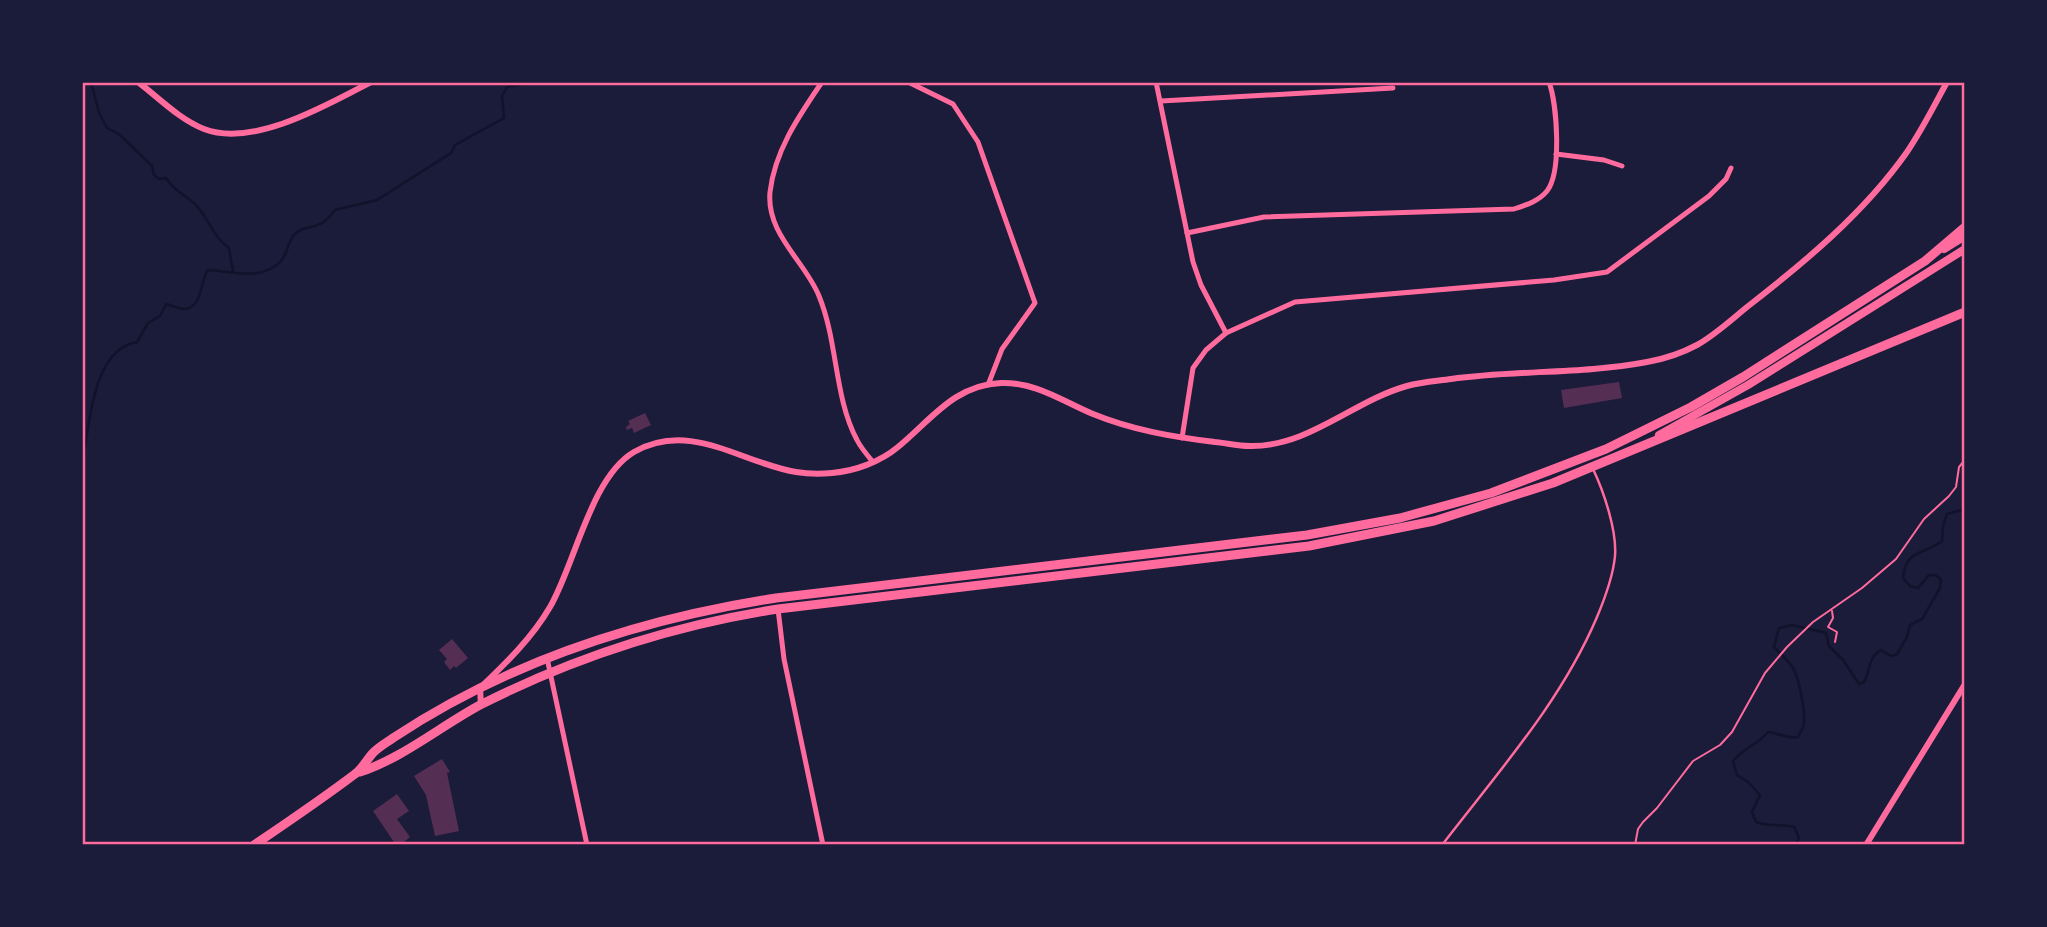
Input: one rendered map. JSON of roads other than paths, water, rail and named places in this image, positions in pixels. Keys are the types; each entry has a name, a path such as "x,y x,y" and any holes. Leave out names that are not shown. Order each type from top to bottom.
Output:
{"highway":[{"path":"254,845 358,772 373,752 422,720 480,688 547,658 639,626 700,611 755,602 1307,535 1400,518 1462,502 1549,472 1660,424 1743,377 1926,261 1965,227"},
{"path":"358,772 382,765 430,733 481,705 551,673 667,633 723,619 778,609 1340,542 1465,513 1593,467 1965,312"}],"main road":[{"path":"1926,261 1965,236"},
{"path":"1635,449 1748,385 1965,249"}],"street":[{"path":"138,82 195,125 227,133 246,132 279,124 306,114 370,82"},
{"path":"822,82 787,137 776,166 770,206 782,239 807,273 819,296 847,414 857,441 873,462"},
{"path":"908,82 953,104 978,142 1035,303 1002,349 988,385"},
{"path":"1156,82 1197,275 1226,333"},
{"path":"1187,233 1264,217 1514,209 1541,197 1550,188 1555,172 1553,100 1549,82"},
{"path":"481,705 480,688 520,648 539,624 563,582 605,482 615,468 635,452 659,442 685,439 714,445 794,472 842,472 873,462 895,449 940,406 957,395 1003,383 1032,386 1094,415 1139,429 1182,438 1250,446 1276,444 1301,436 1407,386 1466,377 1649,362 1700,343 1768,292 1837,231 1908,151 1947,82"},
{"path":"1161,101 1393,88"},
{"path":"1556,154 1604,160 1622,166"},
{"path":"1182,438 1193,368 1206,350 1226,333 1295,302 1554,280 1607,272 1709,196 1727,179 1731,168"},
{"path":"778,609 785,659 823,845"},
{"path":"547,658 587,845"},
{"path":"1866,845 1965,684"}],"lane":[{"path":"1442,845 1561,689 1587,641 1608,590 1615,555 1610,520 1593,467"}],"waterway":[{"path":"91,82 99,113 107,128 119,134 152,166 154,175 159,179 166,178 200,209 229,248 233,272"},
{"path":"82,463 95,392 101,374 110,359 122,348 137,342 148,323 160,316 166,304 184,309 195,304 208,270 247,274 274,267 282,260 292,238 299,231 318,225 335,210 377,200 451,153 455,145 504,118 502,96 507,87 535,82"},
{"path":"1795,845 1799,838 1794,827 1756,822 1752,812 1760,795 1737,775 1733,761 1768,732 1798,737 1803,728 1803,707 1795,673 1774,647 1779,628 1792,625 1826,633 1829,646 1843,660 1859,684 1864,682 1873,657 1881,650 1891,656 1897,654 1907,637 1910,625 1922,619 1940,588 1941,580 1936,575 1929,575 1918,588 1910,586 1903,578 1907,562 1916,554 1942,541 1947,514 1965,509"}]}
